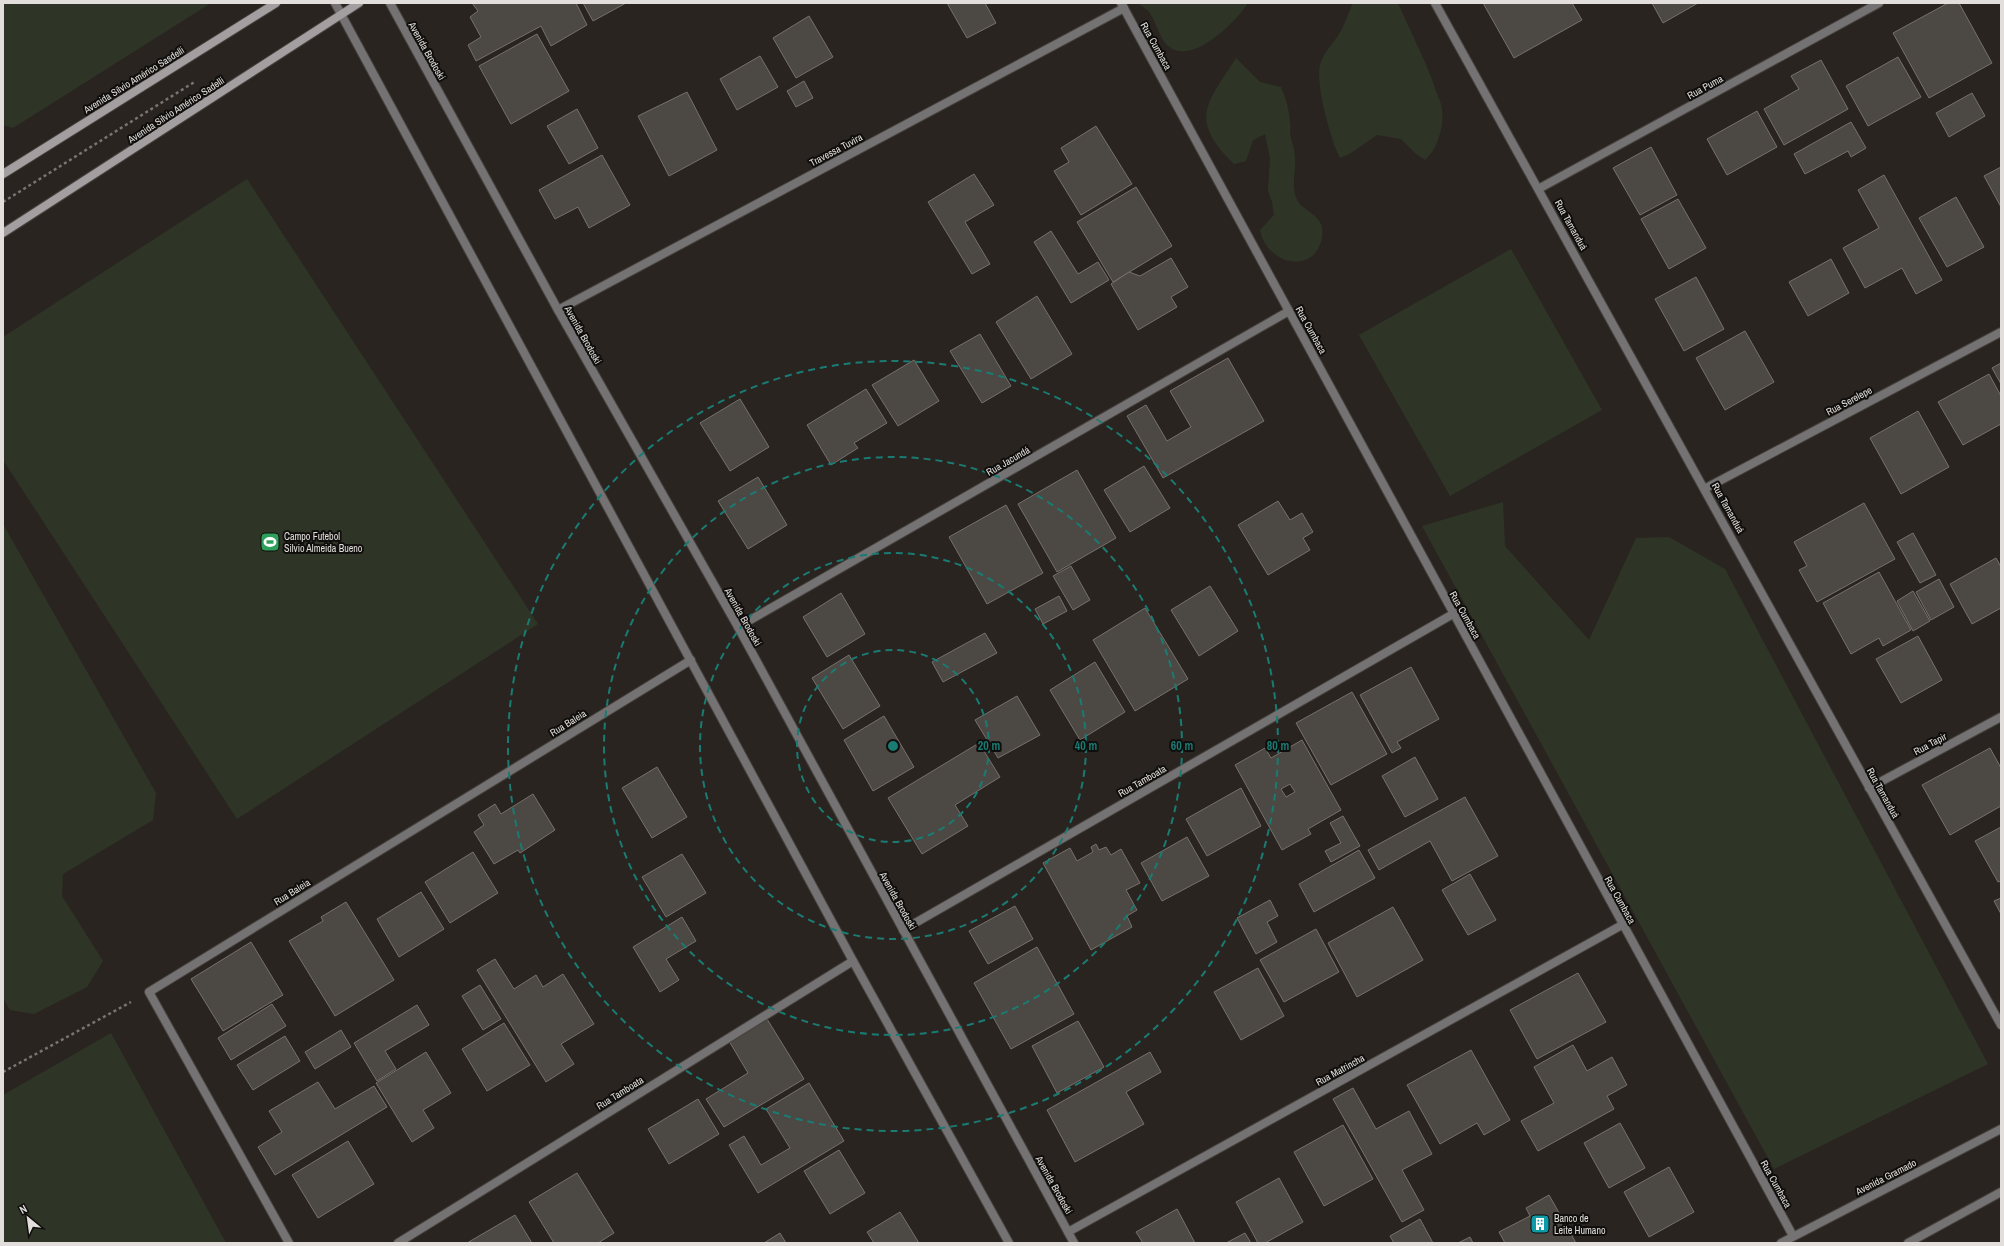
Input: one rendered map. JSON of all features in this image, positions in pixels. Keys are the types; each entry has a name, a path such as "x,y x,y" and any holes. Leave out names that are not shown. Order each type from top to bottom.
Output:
{"main road":[{"name":"Avenida Sílvio Américo Sasdelli","path":"4,171 276,3"},
{"name":"Avenida Silvio Américo Sadelli","path":"3,233 359,3"}],"street":[{"path":"335,3 854,961 1009,1243"},
{"name":"Avenida Brodoski","path":"390,3 558,310 738,627 1074,1243"},
{"name":"Rua Tamanduá","path":"1435,3 1540,188 1706,488 1869,788 2001,1024"},
{"name":"Rua Puma","path":"1540,188 1879,3"},
{"name":"Travessa Tuvira","path":"558,310 1123,5"},
{"name":"Rua Cumbaca","path":"1123,5 1622,925 1793,1236"},
{"name":"Rua Jacundá","path":"738,627 1289,311"},
{"name":"Rua Serelepe","path":"1706,488 2001,332"},
{"name":"Rua Tamboata","path":"903,930 1453,614"},
{"name":"Rua Baleia","path":"149,992 691,660"},
{"name":"Rua Tapir","path":"1869,788 2001,717"},
{"name":"Rua Matrincha","path":"1068,1232 1622,925"},
{"name":"Rua Tamboata","path":"398,1243 854,961"},
{"path":"149,992 289,1243"},
{"name":"Avenida Gramado","path":"1780,1243 2001,1129"},
{"path":"1908,1243 2001,1192"}],"path":[{"path":"3,202 198,79"},
{"path":"3,1072 149,992"}],"green space":[{"path":"3,3 211,3 13,128 3,125"},
{"path":"1138,3 1248,3 1234,21 1212,40 1200,47 1188,51 1177,51 1167,45 1150,13"},
{"path":"1353,3 1398,3 1426,64 1440,100 1442,109 1442,123 1437,144 1425,160 1416,154 1401,139 1377,135 1351,153 1340,158 1336,150 1328,126 1322,98 1319,73 1323,56 1337,38"},
{"path":"1236,58 1260,82 1281,87 1286,100 1290,134 1295,155 1295,194 1297,201 1301,206 1316,217 1320,222 1322,229 1322,237 1318,249 1311,257 1302,261 1291,261 1281,258 1272,252 1264,242 1260,230 1274,215 1272,202 1268,191 1270,158 1265,134 1253,140 1246,161 1234,164 1211,135 1207,123 1207,111 1210,100"},
{"name":"Campo Futebol Silvio Almeida Bueno","path":"247,179 538,624 237,819 3,460 3,337"},
{"path":"1511,249 1602,410 1450,496 1359,335"},
{"path":"1503,502 1505,546 1589,640 1636,538 1669,537 1725,569 1988,1064 1774,1169 1422,526"},
{"path":"3,524 156,793 153,820 63,874 62,896 103,961 87,987 34,1014 10,1010 3,998"},
{"path":"111,1033 226,1243 3,1243 3,1095"}],"building":[{"path":"472,3 576,3 587,25 551,46 541,26 476,61 468,45 481,37 470,17 478,11"},
{"path":"583,3 626,3 593,21"},
{"path":"947,3 985,3 996,23 967,38"},
{"path":"1483,3 1572,3 1582,20 1514,58"},
{"path":"1652,3 1698,3 1663,23"},
{"path":"1948,3 1959,3 1992,63 1929,98 1893,33"},
{"path":"809,16 833,57 796,78 773,38"},
{"path":"537,34 569,91 511,124 479,66"},
{"path":"760,56 778,87 737,110 720,79"},
{"path":"1898,57 1921,97 1868,126 1846,86"},
{"path":"1821,60 1848,109 1784,145 1764,109 1799,89 1791,76"},
{"path":"804,81 813,98 796,107 787,91"},
{"path":"687,92 717,150 669,176 638,116"},
{"path":"1972,93 1985,116 1949,137 1936,113"},
{"path":"577,109 598,148 569,164 547,126"},
{"path":"1757,111 1777,147 1727,175 1707,139"},
{"path":"1851,122 1866,148 1851,157 1848,151 1805,174 1794,154"},
{"path":"1096,126 1132,184 1081,215 1054,171 1069,162 1061,148"},
{"path":"1651,147 1677,195 1640,215 1613,168"},
{"path":"602,155 630,205 589,228 578,207 555,219 539,190"},
{"path":"2001,167 2001,207 1984,176"},
{"path":"974,174 994,205 965,222 990,264 972,274 928,202"},
{"path":"1884,175 1942,280 1916,294 1902,268 1865,288 1843,248 1879,228 1858,190"},
{"path":"1136,187 1172,246 1113,282 1077,222"},
{"path":"1956,197 1984,247 1947,267 1919,218"},
{"path":"1678,199 1706,248 1669,269 1641,219"},
{"path":"1051,231 1078,274 1098,262 1109,280 1071,303 1034,242"},
{"path":"1171,258 1188,287 1171,297 1177,307 1138,330 1111,284 1129,272 1140,276"},
{"path":"1831,259 1849,293 1808,316 1789,282"},
{"path":"1696,277 1724,329 1684,351 1655,299"},
{"path":"1037,296 1072,354 1031,379 996,322"},
{"path":"1745,331 1774,382 1725,410 1696,358"},
{"path":"980,334 1011,386 982,403 950,351"},
{"path":"1228,358 1264,421 1163,478 1127,416 1146,405 1167,441 1191,427 1170,391"},
{"path":"914,360 939,401 898,426 872,385"},
{"path":"2001,363 2001,384 1992,368"},
{"path":"1989,374 2001,396 2001,424 1963,445 1938,402"},
{"path":"866,389 887,423 854,443 858,448 831,465 807,425"},
{"path":"740,399 769,447 730,471 700,423"},
{"path":"1918,411 1949,467 1901,494 1870,438"},
{"path":"1144,466 1170,508 1130,532 1104,490"},
{"path":"1077,470 1116,538 1057,572 1018,504"},
{"path":"758,477 787,525 748,549 718,501"},
{"path":"1278,501 1290,520 1302,513 1313,532 1303,538 1310,550 1268,575 1238,525"},
{"path":"1864,503 1895,559 1817,602 1799,570 1807,566 1794,542"},
{"path":"1006,505 1043,573 987,604 949,537"},
{"path":"1913,533 1936,575 1920,583 1897,542"},
{"path":"1996,558 2001,567 2001,608 1972,624 1950,584"},
{"path":"1071,566 1090,600 1073,610 1053,576"},
{"path":"1879,572 1911,630 1883,646 1879,638 1851,654 1823,603"},
{"path":"1939,579 1954,607 1931,620 1916,592"},
{"path":"1210,586 1238,631 1199,656 1171,610"},
{"path":"1913,591 1930,621 1913,631 1897,601"},
{"path":"841,593 865,634 827,657 803,617"},
{"path":"1059,596 1067,611 1043,624 1035,609"},
{"path":"1145,608 1188,679 1135,711 1093,640"},
{"path":"985,633 997,653 943,682 932,662"},
{"path":"1918,636 1942,680 1901,703 1876,659"},
{"path":"849,655 880,706 843,729 812,678"},
{"path":"1095,662 1125,712 1080,740 1050,690"},
{"path":"1411,667 1439,719 1397,742 1401,748 1392,753 1360,695"},
{"path":"1352,692 1387,754 1331,785 1296,723"},
{"path":"1017,696 1040,735 998,758 975,720"},
{"path":"884,716 914,767 873,791 844,740"},
{"path":"1302,740 1341,810 1308,829 1311,834 1282,850 1235,765 1265,748 1271,758","holes":["1290,784 1295,792 1286,797 1281,789"]},
{"path":"979,743 1000,777 955,805 968,826 922,854 888,798"},
{"path":"1990,748 2001,768 2001,806 1950,835 1922,785"},
{"path":"1415,757 1438,799 1405,817 1382,776"},
{"path":"657,767 687,817 652,838 622,788"},
{"path":"1241,788 1261,826 1207,856 1186,819"},
{"path":"533,794 555,830 520,853 518,850 494,864 474,832 484,825 478,815 495,804 501,814"},
{"path":"1465,797 1498,856 1452,881 1430,841 1379,870 1368,850"},
{"path":"1343,816 1360,846 1331,862 1325,851 1341,843 1330,823"},
{"path":"2001,827 2001,881 1998,882 1975,841"},
{"path":"1187,837 1209,876 1162,901 1141,863"},
{"path":"1096,844 1099,850 1106,847 1111,855 1121,849 1140,883 1126,890 1137,910 1127,916 1132,927 1091,950 1043,863 1070,848 1077,861 1093,852 1091,847"},
{"path":"1359,850 1375,878 1314,912 1299,884"},
{"path":"473,852 498,893 450,923 425,882"},
{"path":"682,854 706,893 666,917 642,877"},
{"path":"1470,874 1496,920 1468,935 1442,890"},
{"path":"421,892 444,929 399,957 377,919"},
{"path":"2001,898 2001,914 1994,901"},
{"path":"1270,900 1278,916 1267,922 1277,942 1256,954 1237,918"},
{"path":"346,902 394,980 335,1016 289,941 323,921 321,917"},
{"path":"1015,906 1033,939 988,964 969,931"},
{"path":"1393,907 1423,960 1357,997 1328,943"},
{"path":"682,917 696,941 666,959 679,980 660,992 633,947"},
{"path":"1316,929 1339,972 1284,1002 1260,960"},
{"path":"251,942 283,995 223,1031 191,979"},
{"path":"1037,947 1074,1014 1011,1049 974,983"},
{"path":"495,959 514,989 536,975 543,987 563,974 594,1024 561,1044 574,1064 546,1082 477,970"},
{"path":"1258,968 1284,1016 1241,1040 1214,992"},
{"path":"1578,973 1606,1022 1537,1059 1510,1010"},
{"path":"480,985 501,1019 483,1030 462,996"},
{"path":"272,1004 286,1026 231,1060 218,1038"},
{"path":"417,1005 429,1025 385,1051 396,1069 377,1081 354,1043"},
{"path":"767,1019 804,1079 724,1127 706,1099 748,1073 729,1041"},
{"path":"1078,1021 1104,1067 1057,1093 1032,1046"},
{"path":"504,1023 530,1065 487,1091 462,1049"},
{"path":"341,1030 351,1047 315,1069 305,1052"},
{"path":"285,1036 300,1061 253,1090 237,1065"},
{"path":"1573,1045 1587,1071 1612,1057 1627,1085 1607,1096 1614,1109 1538,1151 1521,1121 1554,1103 1534,1067"},
{"path":"1471,1050 1510,1120 1484,1135 1477,1123 1440,1144 1407,1085"},
{"path":"426,1052 451,1093 423,1110 434,1128 412,1142 376,1083"},
{"path":"1150,1052 1161,1072 1126,1092 1144,1124 1075,1162 1047,1110"},
{"path":"318,1082 335,1109 374,1086 387,1107 275,1175 258,1147 282,1132 269,1111"},
{"path":"809,1083 844,1141 758,1193 729,1145 744,1136 761,1165 790,1148 766,1109"},
{"path":"1353,1088 1376,1129 1409,1111 1432,1154 1402,1170 1424,1210 1402,1222 1333,1099"},
{"path":"698,1099 719,1134 669,1164 648,1129"},
{"path":"1620,1123 1645,1168 1609,1188 1584,1143"},
{"path":"1343,1125 1373,1179 1324,1206 1294,1152"},
{"path":"348,1141 374,1184 318,1218 292,1175"},
{"path":"839,1150 865,1193 830,1214 804,1171"},
{"path":"1669,1167 1694,1212 1649,1237 1624,1192"},
{"path":"577,1173 614,1233 598,1243 554,1243 529,1202"},
{"path":"1279,1178 1303,1222 1265,1243 1258,1243 1236,1202"},
{"name":"Banco de Leite Humano","path":"1549,1195 1576,1243 1505,1243 1499,1232 1530,1216 1526,1208"},
{"path":"1177,1209 1195,1243 1143,1243 1136,1232"},
{"path":"900,1212 919,1243 874,1243 867,1232"},
{"path":"515,1215 532,1243 467,1243"},
{"path":"1420,1219 1433,1243 1394,1243 1390,1236"},
{"path":"780,1233 786,1243 764,1243"},
{"path":"1245,1233 1251,1243 1226,1243"},
{"path":"1470,1237 1473,1243 1458,1243"}],"place":[{"name":"Campo Futebol Silvio Almeida Bueno","path":"270,542"},
{"name":"Banco de Leite Humano","path":"1540,1224"}]}
